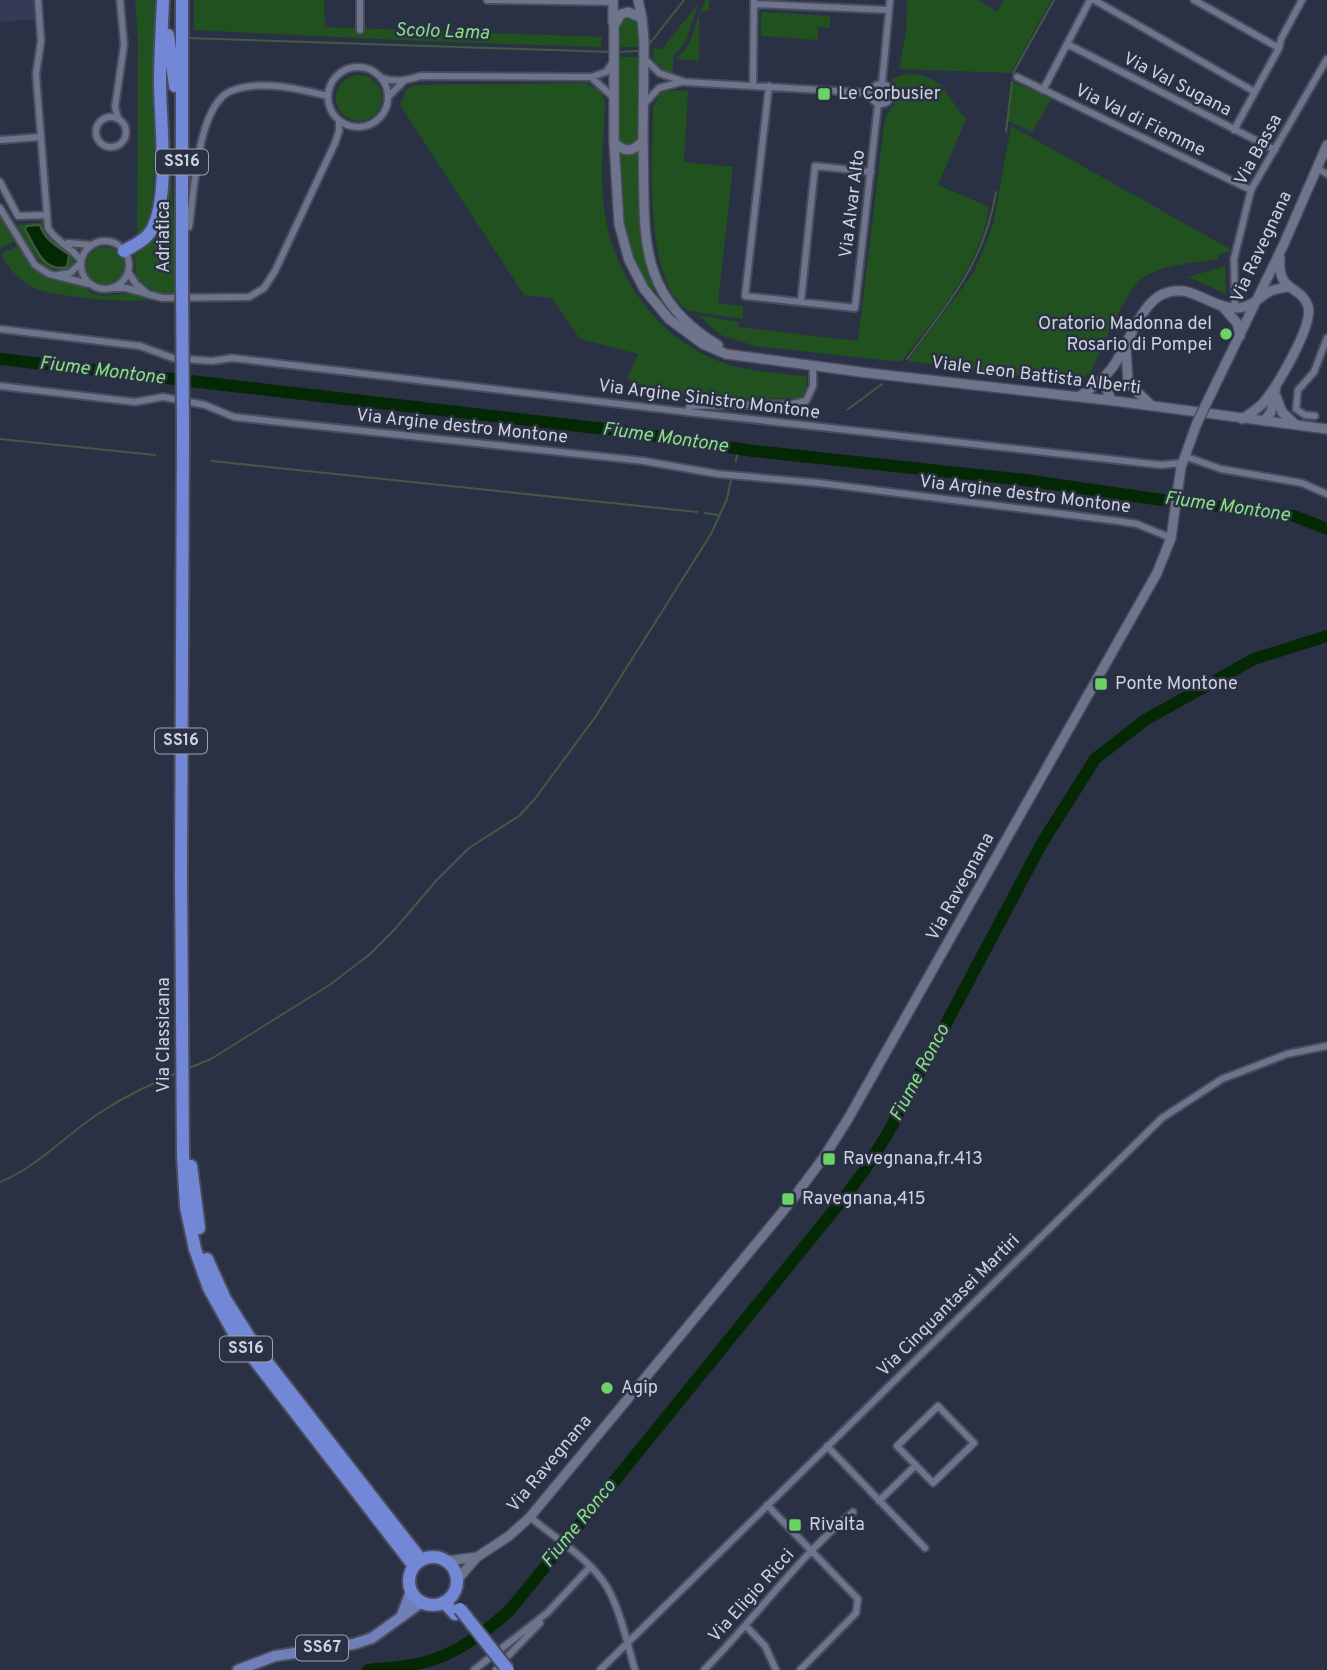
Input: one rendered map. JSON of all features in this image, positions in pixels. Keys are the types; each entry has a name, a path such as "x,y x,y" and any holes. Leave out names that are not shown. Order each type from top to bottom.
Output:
{"highway":[{"path":"163,0 175,85 177,225 181,241"},
{"path":"124,251 148,236 156,222 159,207 162,168 160,81 163,0"},
{"name":"Adriatica","path":"182,0 185,47 181,241 185,277"},
{"name":"Adriatica","path":"185,22 188,0"},
{"name":"Adriatica","path":"185,47 189,227 185,277 186,431"},
{"name":"Via Classicana","path":"186,431 186,1086 196,1213 202,1246 225,1299 256,1348 418,1563"},
{"path":"434,1557 447,1561 456,1573 457,1580 448,1599 433,1605 422,1602 411,1591 409,1575 418,1563 434,1557"},
{"path":"448,1599 501,1670"}],"main road":[{"path":"638,0 644,57"},
{"path":"613,1 613,62"},
{"path":"614,26 621,14 628,12 642,18"},
{"name":"Viale Leon Battista Alberti","path":"644,57 643,141 649,261 678,317 707,339 741,356"},
{"name":"Viale Leon Battista Alberti","path":"613,62 618,224 629,260 645,289 669,319 687,334 726,354 1113,400 1327,429"},
{"path":"614,142 619,148 630,151 643,141"},
{"name":"Via Ravegnana","path":"457,1580 477,1557 533,1520 824,1157 930,977 1157,573 1171,538 1182,462 1197,424 1283,246 1327,145"},
{"path":"1264,421 1271,412 1276,389 1309,319 1307,302 1301,294 1288,287 1279,268 1283,246"},
{"path":"1080,396 1102,380 1126,347 1145,310 1160,295 1171,291 1190,291 1223,307 1240,308 1256,303 1272,290 1288,287"},
{"path":"1223,307 1237,323 1240,336"},
{"path":"1126,347 1128,383 1152,405"},
{"path":"1102,380 1113,400 1128,383"},
{"path":"1242,419 1276,389"},
{"path":"1276,389 1282,412 1296,425"},
{"path":"1263,403 1264,421"},
{"name":"Via Ravegnana","path":"447,1561 477,1557"},
{"path":"401,1616 411,1591"},
{"name":"SS67","path":"238,1670 275,1656 354,1644 372,1638 422,1602"}],"street":[{"path":"38,0 41,28 36,74 48,228 81,262 85,279 90,285"},
{"path":"115,107 96,128 97,138 110,147 120,144 126,136 115,107 124,54 120,0"},
{"path":"360,0 360,30"},
{"path":"487,0 613,1"},
{"path":"882,83 890,0"},
{"path":"1043,90 1092,0 1255,92"},
{"path":"1194,0 1279,48"},
{"path":"1234,130 1301,3 1290,0"},
{"path":"753,85 754,2 889,10"},
{"name":"Via Val Sugana","path":"1067,44 1275,150"},
{"path":"644,57 659,73 685,82"},
{"name":"Via Bassa","path":"1235,304 1234,259 1251,190 1327,59"},
{"path":"404,81 389,96 381,117 368,126 353,127 339,120 329,105 328,96 334,79 349,68 367,68 391,81 404,81 421,76 591,77 606,72 613,62"},
{"path":"591,77 614,98"},
{"name":"Via Val di Fiemme","path":"1017,77 1251,190"},
{"path":"382,78 389,96"},
{"path":"643,105 659,88 685,82 870,93"},
{"path":"882,83 888,86 891,96 885,103 878,104 870,93 874,85 882,83"},
{"name":"SS16","path":"189,227 199,155 209,116 218,100 230,91 251,86 301,90 328,96"},
{"path":"769,86 745,296 801,302 815,166 871,172"},
{"name":"Via Alvar Alto","path":"801,302 855,308 878,104"},
{"path":"108,117 118,118"},
{"path":"0,208 35,265 49,274 98,288 126,288 151,296 249,297 264,288 275,271 335,144 339,120"},
{"path":"335,144 353,127"},
{"path":"0,140 41,137"},
{"path":"1317,168 1327,174"},
{"path":"0,182 18,216 47,215"},
{"path":"62,242 77,246 111,242 124,251 128,272 136,284 151,296"},
{"path":"49,274 67,275 81,262 85,251 91,245"},
{"path":"113,288 120,285 128,272"},
{"name":"Via Argine Sinistro Montone","path":"0,329 141,346 173,358 212,361 232,358 1134,464 1161,465 1182,462"},
{"path":"1315,416 1296,409 1296,397 1299,387 1317,368 1327,338"},
{"path":"687,412 690,406 792,404 807,401 813,386 813,365"},
{"name":"Via Argine destro Montone","path":"0,386 135,402 163,397 205,405 234,417 644,461 718,474 819,483 1118,521 1137,524 1171,538"},
{"path":"1182,462 1302,483 1327,494"},
{"name":"Via Cinquantasei Martiri","path":"600,1670 1162,1118 1222,1079 1275,1058 1327,1046"},
{"path":"938,1406 974,1443 933,1483 916,1465 897,1446 938,1406"},
{"path":"827,1446 925,1548"},
{"path":"879,1501 916,1465"},
{"path":"768,1505 855,1594 859,1604 856,1613 800,1670"},
{"name":"Via Eligio Ricci","path":"704,1670 812,1550 853,1512"},
{"path":"533,1520 600,1578 611,1595 635,1670"},
{"path":"509,1655 588,1565"},
{"path":"474,1670 547,1613"},
{"path":"746,1626 765,1646 776,1670"}],"shaded area":[{"path":"0,0 36,0 38,19 0,22"},
{"path":"135,0 158,0 158,84 152,214 146,228 137,237 138,37"},
{"path":"194,0 324,0 325,27 602,37 601,47 194,30"},
{"path":"706,0 709,0 709,11 700,12"},
{"path":"907,0 978,0 997,12 1004,0 1051,0 1011,73 899,69 906,32"},
{"path":"698,4 686,41 673,57 673,72 665,71 653,58 654,48 662,49"},
{"path":"761,12 830,16 830,28 818,27 818,40 761,36"},
{"path":"699,15 699,61 677,59 690,42"},
{"path":"627,16 640,23 639,47 617,47 618,24"},
{"path":"618,57 640,57 639,139 629,147 618,138"},
{"path":"907,74 920,75 937,83 966,119 938,185 989,207 977,250 942,308 901,362 755,346 721,335 698,315 738,322 738,327 858,341 885,117 895,103 898,92 891,79"},
{"path":"359,75 376,81 382,98 376,115 359,121 342,115 336,98 342,81"},
{"path":"1013,82 1052,98 1032,132 1008,121"},
{"path":"586,83 600,91 605,101 602,174 607,226 615,253 642,302 661,324 683,342 707,356 742,368 807,377 802,398 743,399 661,392 627,379 638,354 580,339 552,298 524,295 400,105 406,90 416,85"},
{"path":"673,90 688,91 684,162 733,167 718,303 743,306 743,319 689,311 674,296 664,274 653,217 653,107 661,93"},
{"path":"1011,126 1230,249 1229,252 1219,254 1218,259 1170,267 1144,277 1122,306 1091,372 1070,382 908,361 974,272 993,225"},
{"path":"171,146 176,293 157,293 137,279 134,250 163,213"},
{"path":"617,150 628,154 639,150 643,253 655,289 650,292 633,256 624,223"},
{"path":"0,214 15,241 0,248"},
{"path":"43,222 49,237 73,254 73,266 62,273 46,267 17,225"},
{"path":"40,225 48,239 69,255 67,267 52,266 36,250 25,229 27,226"},
{"path":"17,246 30,265 48,278 80,284 92,293 103,296 130,293 149,300 88,298 30,286 13,272 1,254"},
{"path":"105,247 118,253 124,266 118,279 105,285 92,279 86,266 92,253"},
{"path":"1225,266 1226,294 1188,277"}],"waterway":[{"name":"Scolo Lama","path":"647,47 684,0"},
{"path":"1013,73 1054,0"},
{"name":"Scolo Lama","path":"187,38 611,52"},
{"name":"Scolo Lama","path":"617,52 639,51"},
{"path":"1006,132 1012,82"},
{"path":"907,359 963,281 974,261 983,240 996,192"},
{"name":"Fiume Montone","path":"0,359 622,431 754,451 1025,480 1294,516 1327,529"},
{"path":"847,410 882,384"},
{"path":"0,439 155,455"},
{"path":"736,461 738,449"},
{"path":"212,461 697,512"},
{"path":"189,1068 211,1059 331,984 370,954 469,848 519,816 534,800 596,716 711,534 727,499 731,480"},
{"path":"705,513 718,515"},
{"name":"Fiume Ronco","path":"368,1670 416,1664 447,1654 480,1634 510,1610 843,1199 888,1133 1042,843 1095,759 1145,720 1254,659 1327,636"},
{"path":"0,1182 28,1167 104,1110 177,1073"}],"place":[{"name":"Le Corbusier","path":"824,94"},
{"name":"Oratorio Madonna del Rosario di Pompei","path":"1226,334"},
{"name":"Ponte Montone","path":"1101,684"},
{"name":"Ravegnana,fr.413","path":"829,1159"},
{"name":"Ravegnana,415","path":"788,1199"},
{"name":"Agip","path":"607,1388"},
{"name":"Rivalta","path":"795,1525"}]}
